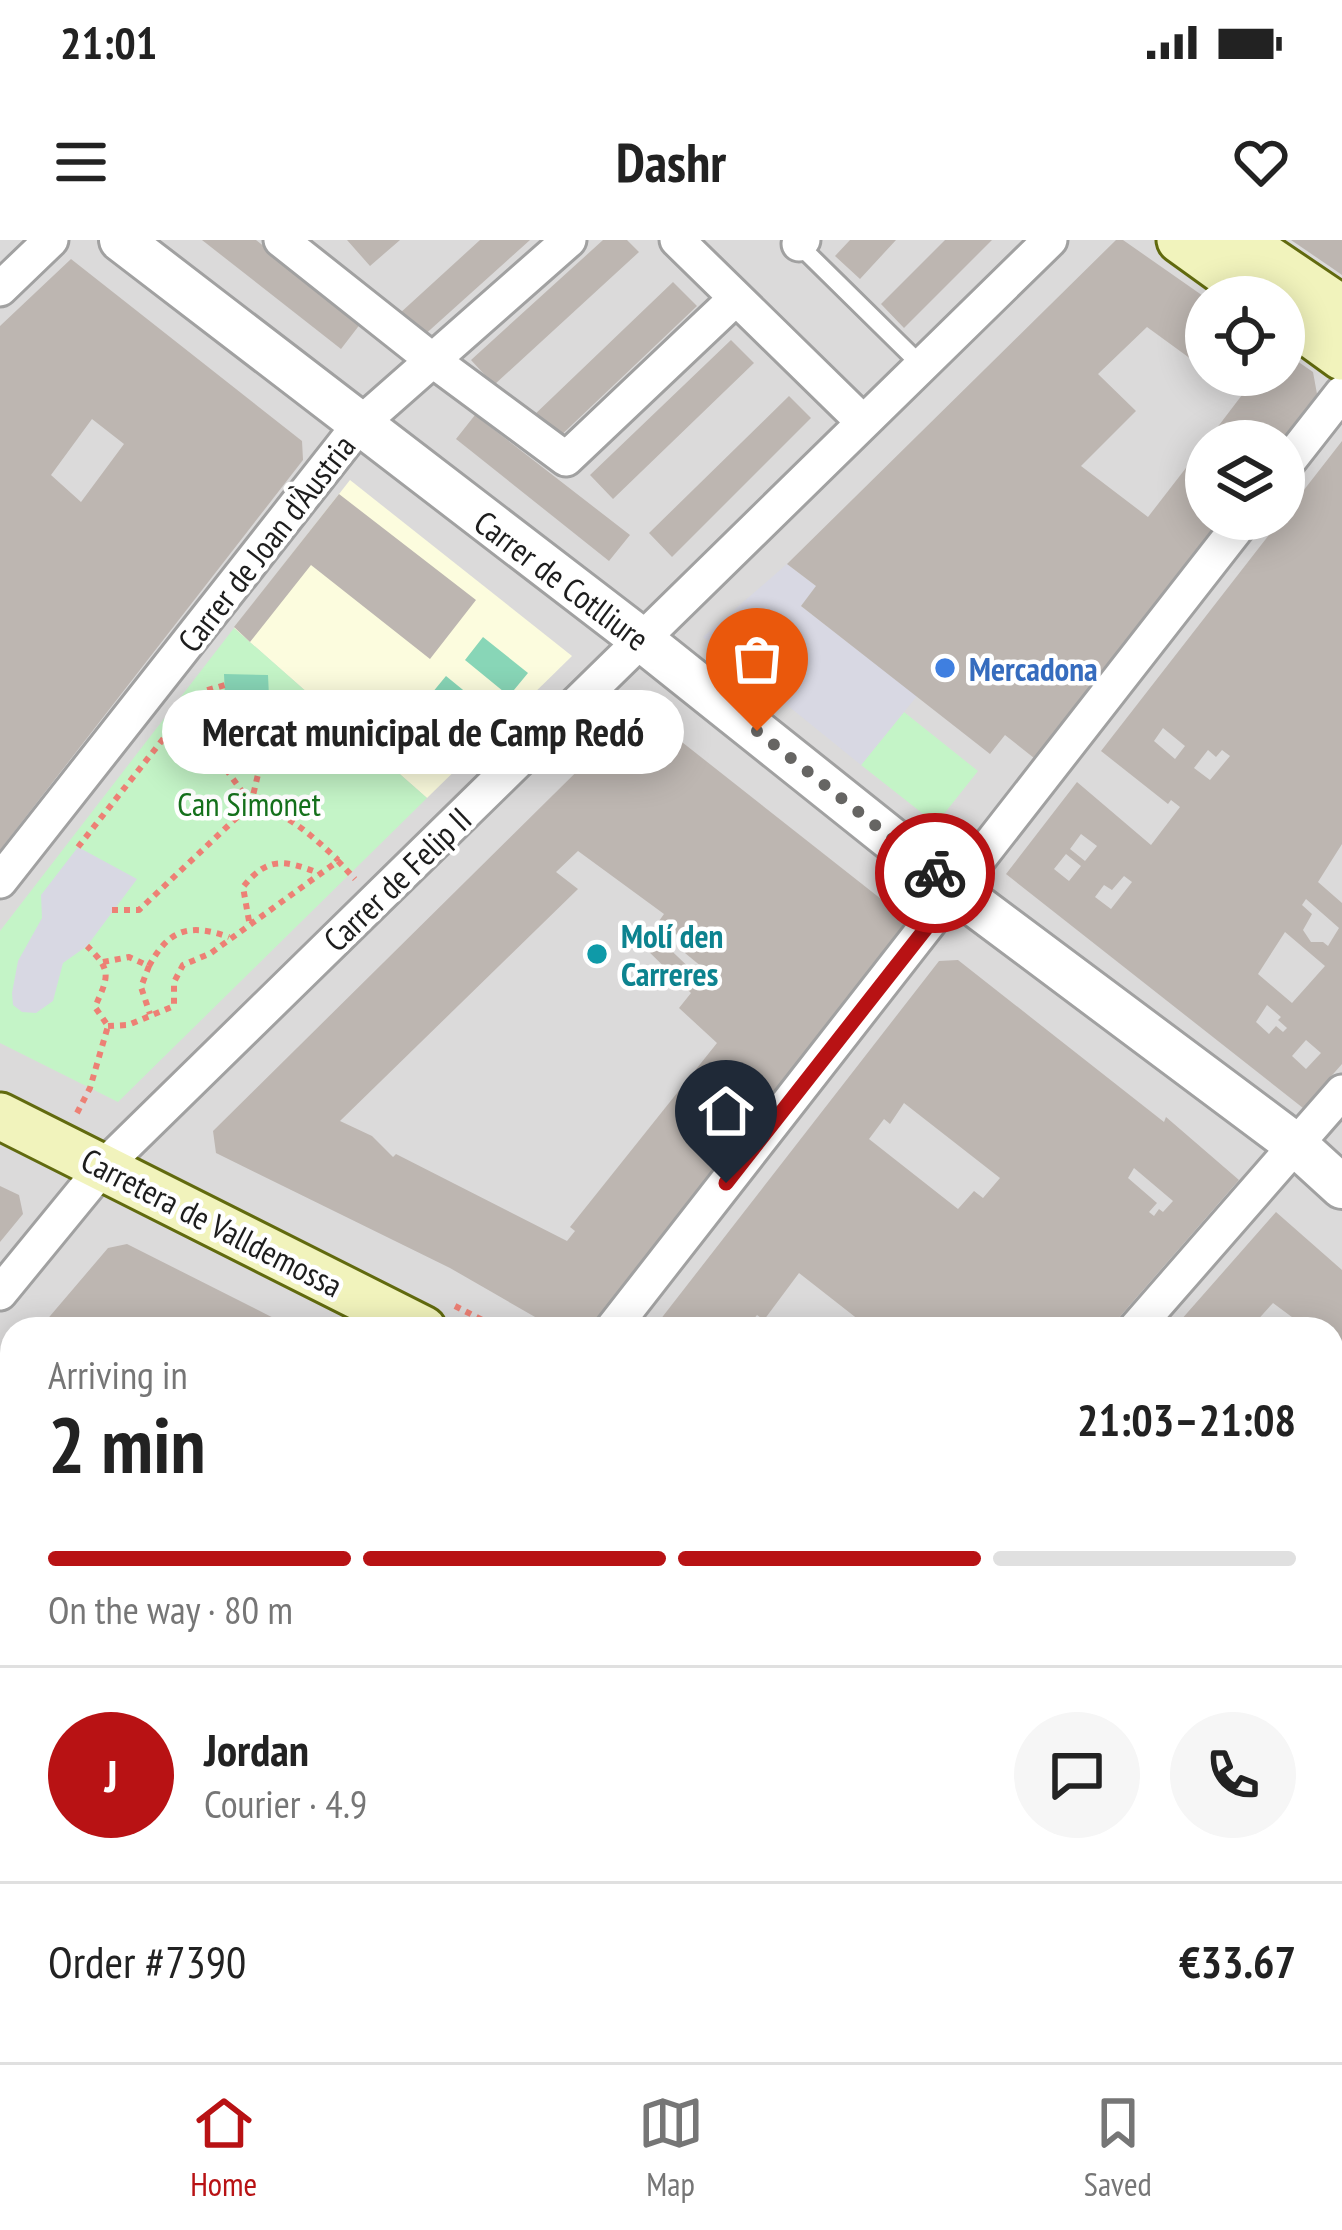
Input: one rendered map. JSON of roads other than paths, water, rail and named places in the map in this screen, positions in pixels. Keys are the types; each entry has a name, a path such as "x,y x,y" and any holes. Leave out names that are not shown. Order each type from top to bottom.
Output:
{"main road":[{"path":"1180,240 1230,276"},
{"path":"1240,240 1342,310"},
{"path":"1305,330 1342,357"},
{"name":"Carretera de Valldemossa","path":"0,1116 400,1317"}],"street":[{"path":"0,289 51,240"},
{"name":"Carrer de Cotlliure","path":"121,240 642,640 956,890 1296,1145 1342,1187"},
{"name":"Carrer de Joan d'Àustria","path":"0,881 359,425 569,240"},
{"path":"677,240 863,422"},
{"name":"Carrer de Felip II","path":"0,1293 104,1166 1050,240"},
{"path":"290,243 431,359 566,459 736,298"},
{"path":"1305,440 1342,393"},
{"path":"621,1317 1228,540"},
{"path":"1146,1317 1342,1092"}],"lane":[{"path":"799,241 922,365"}],"place":[{"name":"Mercadona","path":"945,668"},
{"name":"Mercat municipal de Camp Redó","path":"757,731"},
{"name":"Molí den Carreres","path":"597,954"}],"park label":[{"name":"Can Simonet","path":"249,803"}]}
